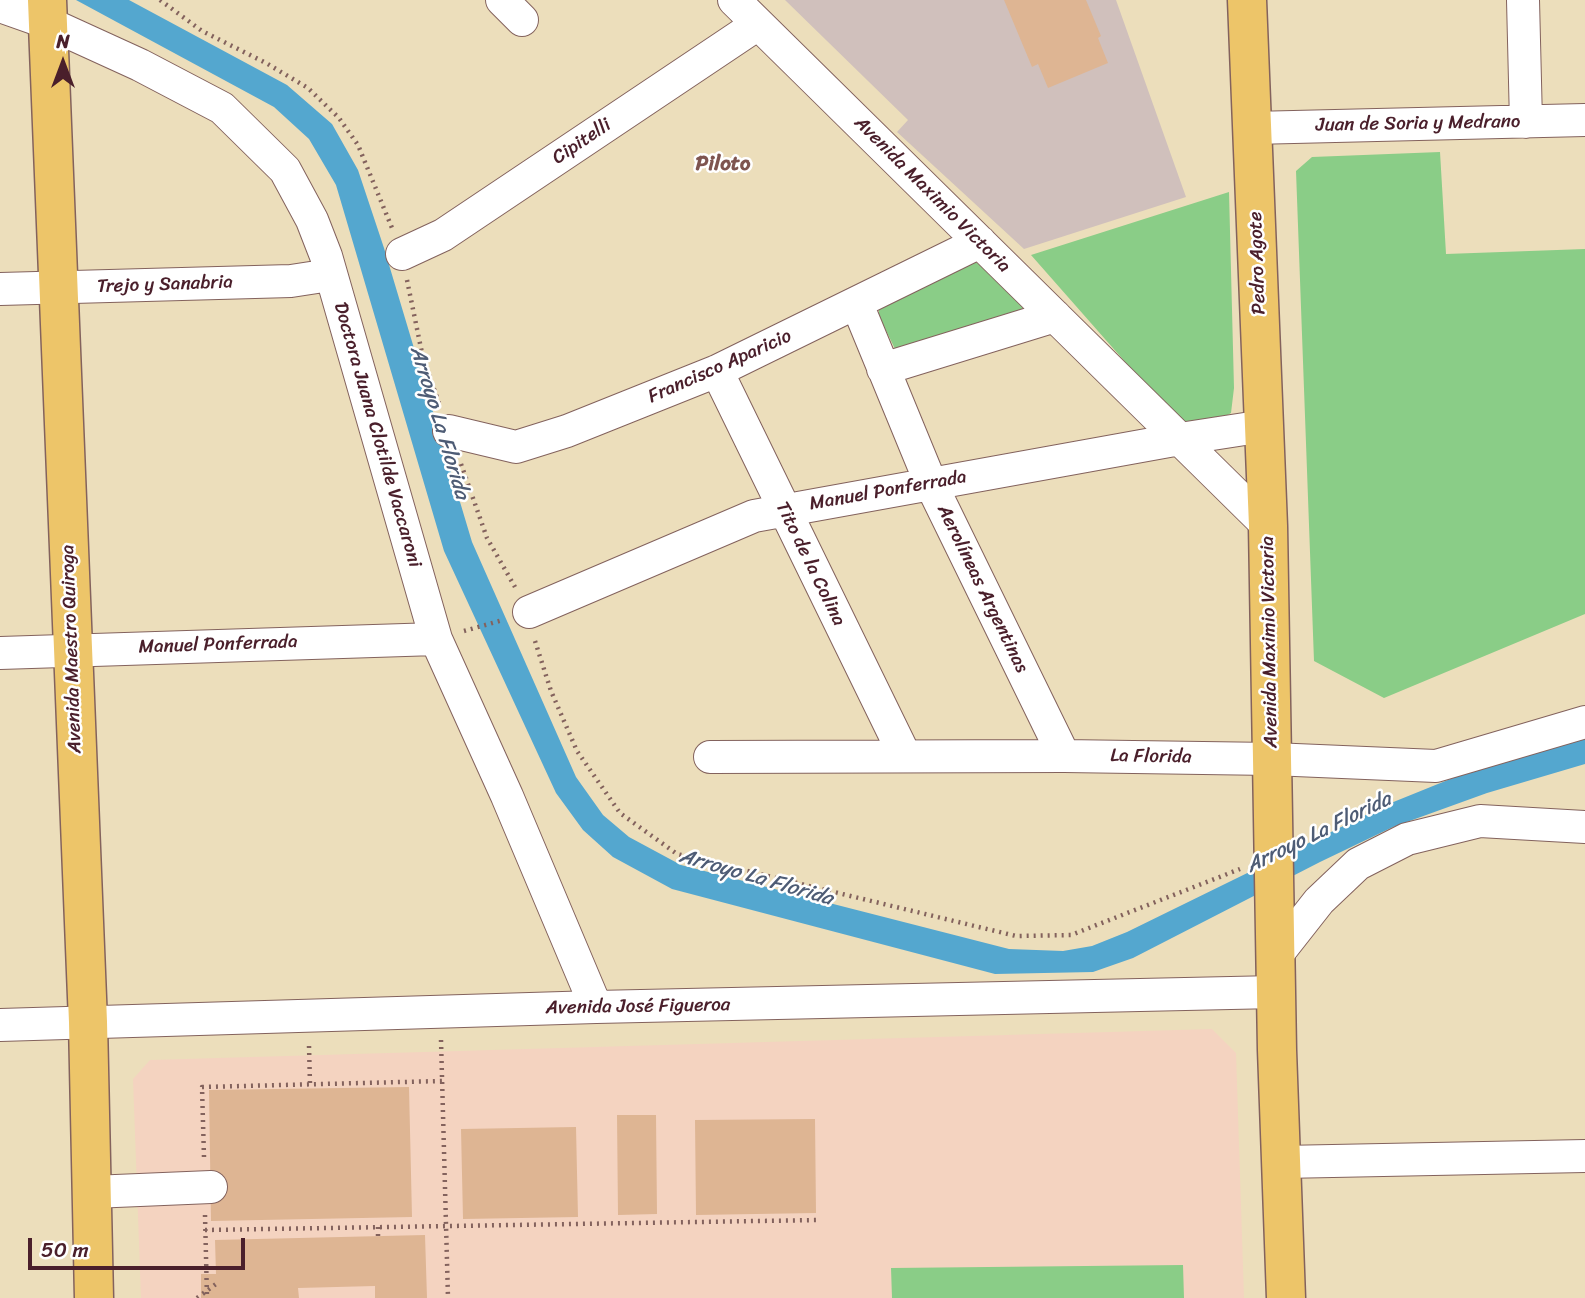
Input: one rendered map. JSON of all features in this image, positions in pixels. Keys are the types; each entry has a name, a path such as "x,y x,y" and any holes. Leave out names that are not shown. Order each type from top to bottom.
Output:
{"main road":[{"name":"Pedro Agote","path":"1247,0 1268,526"},
{"name":"Avenida Maestro Quiroga","path":"47,11 88,1022 94,1298"},
{"name":"Avenida Maximio Victoria","path":"1268,526 1276,974 1286,1298"}],"street":[{"name":"Avenida Maximio Victoria","path":"734,0 1268,526"},
{"path":"1523,0 1526,122"},
{"name":"Doctora Juana Clotilde Vaccaroni","path":"0,6 47,11 140,65 222,108 285,170 312,220 330,275 436,639 507,796 596,1007"},
{"name":"Cipitelli","path":"402,254 443,235 758,23"},
{"name":"Juan de Soria y Medrano","path":"1252,128 1585,121"},
{"name":"Francisco Aparicio","path":"449,431 516,447 567,432 717,371 980,242"},
{"name":"Trejo y Sanabria","path":"0,289 291,281 330,275"},
{"name":"Aerolíneas Argentinas","path":"857,304 931,484 1064,756"},
{"path":"883,369 1055,316"},
{"name":"Tito de la Colina","path":"717,371 905,757"},
{"name":"Manuel Ponferrada","path":"529,612 754,516 1264,426"},
{"name":"Manuel Ponferrada","path":"0,653 436,639"},
{"name":"La Florida","path":"710,757 1064,756 1272,759 1436,766 1585,722"},
{"path":"1276,974 1319,901 1358,864 1407,839 1480,821 1585,827"},
{"name":"Avenida José Figueroa","path":"0,1025 596,1007 1276,974"},
{"path":"1282,1162 1585,1156"},
{"path":"92,1192 208,1187"}],"path":[{"path":"436,639 529,612"},
{"path":"441,1012 447,1298"},
{"path":"309,1046 310,1084"},
{"path":"207,1298 205,1230 208,1187 202,1087 442,1081"},
{"path":"205,1230 820,1220"},
{"path":"378,1227 378,1236"},
{"path":"197,1298 216,1283"}],"shaded area":[{"path":"785,0 1116,0 1186,197 1024,249 897,132 908,120"},
{"path":"1212,1029 1236,1053 1244,1298 141,1298 133,1079 150,1060"}],"green space":[{"path":"1440,152 1446,254 1585,249 1585,614 1384,698 1314,661 1296,171 1312,157"},
{"path":"1229,192 1234,388 1231,413 1212,425 1189,425 1171,414 1031,255"},
{"path":"972,260 982,266 1022,304 1023,311 895,349 879,316 879,308"},
{"path":"1183,1265 1184,1298 892,1298 891,1268"}],"water":[{"path":"76,0 129,0 287,85 332,124 358,170 472,542 576,777 603,815 629,837 681,865 1009,949 1063,951 1092,946 1127,932 1386,805 1480,767 1585,737 1585,764 1487,793 1393,827 1133,958 1093,972 995,974 672,889 613,857 583,830 556,793 444,551 336,185 309,139 274,107"}],"building":[{"path":"1004,0 1086,0 1101,36 1098,38 1108,63 1048,88 1038,64 1032,67"},
{"path":"409,1087 412,1217 211,1221 209,1090"},
{"path":"617,1115 656,1115 657,1214 618,1215"},
{"path":"815,1119 816,1213 696,1215 695,1120"},
{"path":"576,1127 578,1217 463,1219 461,1129"},
{"path":"425,1235 427,1298 375,1298 375,1286 298,1288 299,1298 201,1298 201,1274 216,1274 215,1240"}],"district":[{"name":"Piloto","path":"723,165"}],"water label":[{"name":"Arroyo La Florida","path":"439,423"},
{"name":"Arroyo La Florida","path":"1319,833"},
{"name":"Arroyo La Florida","path":"756,878"}]}
